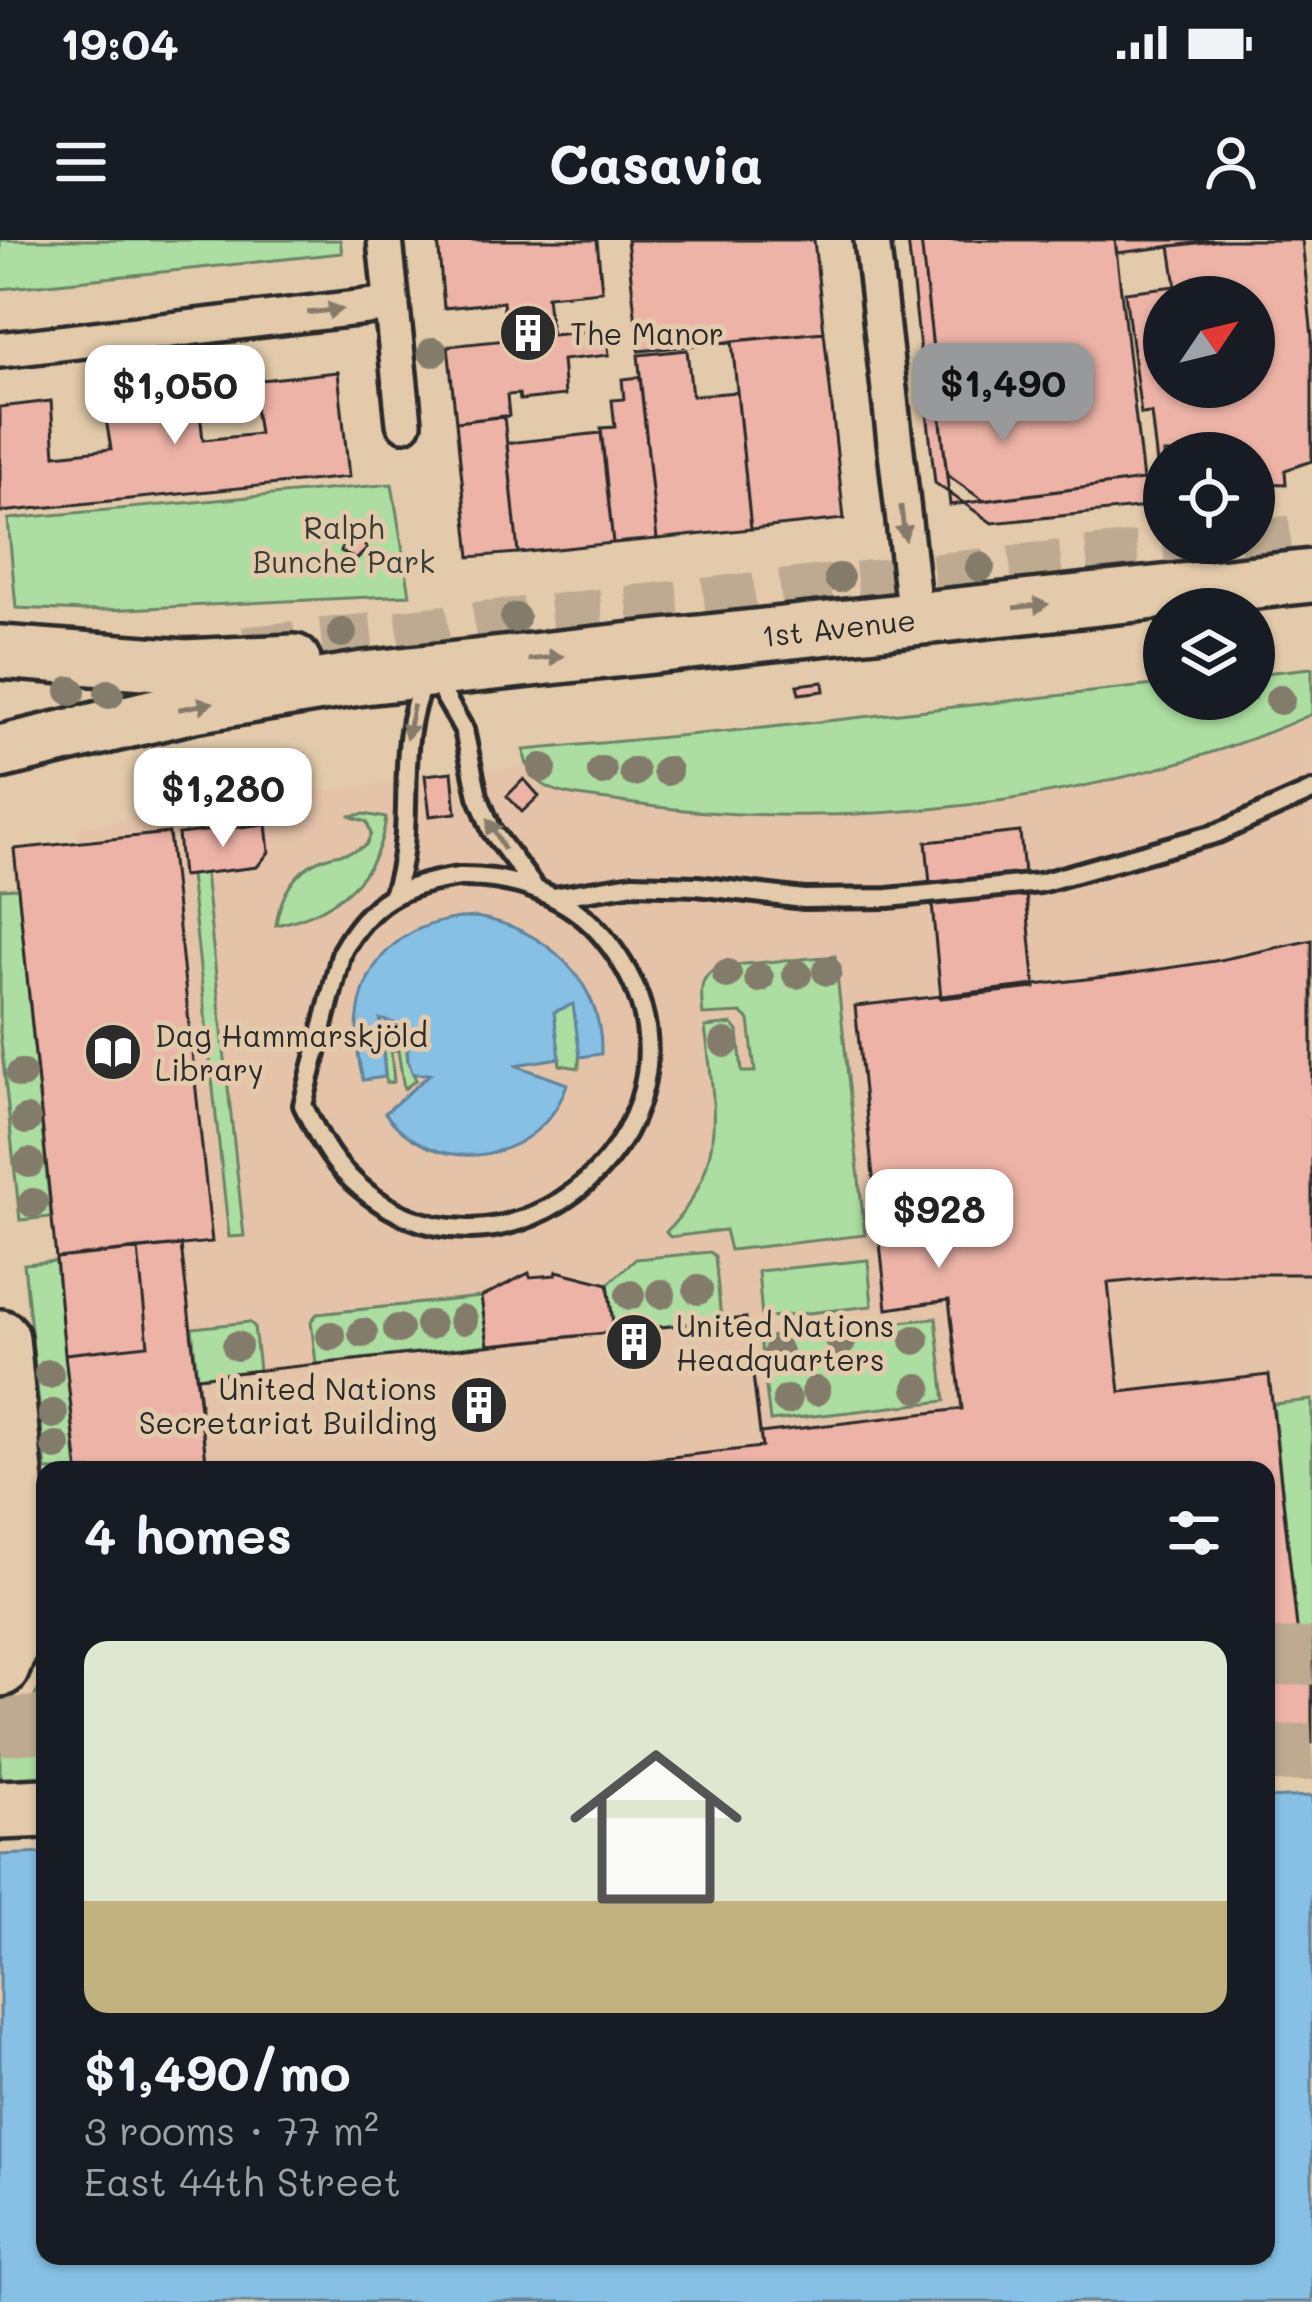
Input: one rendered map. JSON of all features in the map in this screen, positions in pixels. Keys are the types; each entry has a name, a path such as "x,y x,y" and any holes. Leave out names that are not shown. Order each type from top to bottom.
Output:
{"highway":[{"path":"0,1340 23,1556 20,1616 0,1666"},
{"path":"0,1810 36,1808"}],"main road":[{"name":"1st Avenue","path":"0,752 193,706 364,678 1312,576"},
{"name":"1st Avenue","path":"0,652 184,666 311,662 364,678"}],"street":[{"path":"385,240 404,423"},
{"path":"872,240 915,618"},
{"path":"0,350 392,304"}],"lane":[{"path":"429,670 464,730 492,831 535,889"},
{"path":"393,895 408,832 408,727 429,670"},
{"path":"553,898 633,884 825,899 888,898 1040,883 1218,833 1312,791"},
{"path":"459,877 510,880 535,889 599,932 635,987 648,1050 643,1093 620,1147 585,1187 535,1216 472,1228 412,1217 365,1191 325,1147 303,1105 342,950 366,912 393,895 459,877"}],"shaded area":[{"path":"1312,714 1312,1764 1275,1766 1275,1461 77,1461 14,849 78,842 77,828 194,806 525,766 537,785 559,792 684,811 791,815 1002,799 1141,772"}],"green space":[{"path":"0,240 340,240 342,253 0,289"},
{"name":"Ralph Bunche Park","path":"392,484 410,595 85,611 16,608 8,519"},
{"path":"1312,668 1312,714 1150,771 969,805 877,813 698,811 557,791 534,777 524,750 1143,686 1143,720 1275,720 1275,672"},
{"path":"349,816 386,818 374,859 363,875 317,912 276,925 281,903 299,874 317,861 366,845 371,834 367,822"},
{"path":"205,873 244,1236 229,1237 190,875"},
{"path":"18,888 51,1217 20,1220 0,1033 0,889"},
{"path":"835,956 865,1235 730,1250 725,1230 670,1237 666,1232 700,1185 708,1161 713,1110 705,1027 732,1024 738,1031 742,1072 755,1072 749,1020 741,1013 703,1015 704,979 722,966"},
{"path":"573,1003 580,1039 579,1068 560,1065 553,1012"},
{"path":"382,1035 406,1042 416,1080 404,1089 398,1050 391,1051 394,1082 386,1083"},
{"path":"710,1252 715,1256 721,1320 614,1332 608,1284 636,1259"},
{"path":"868,1260 872,1306 762,1318 758,1271"},
{"path":"56,1261 76,1461 45,1461 24,1264"},
{"path":"481,1297 488,1345 316,1364 311,1321 317,1314"},
{"path":"936,1318 945,1401 770,1421 760,1338"},
{"path":"249,1322 254,1326 259,1370 197,1377 192,1328"},
{"path":"1312,1400 1312,1662 1301,1664 1273,1404"},
{"path":"36,1694 36,1792 0,1794 0,1744 12,1734"}],"water":[{"path":"476,917 525,933 565,962 592,1003 601,1054 580,1057 573,1004 554,1012 560,1058 515,1065 567,1084 554,1111 535,1132 511,1146 458,1155 431,1148 406,1134 385,1113 430,1074 413,1074 407,1027 380,1019 385,1077 363,1080 358,1017 375,966 392,946 442,921"},
{"path":"1312,1796 1312,2302 0,2302 0,1855 36,1853 36,2265 1275,2265 1275,1798"}],"building":[{"name":"The Manor","path":"438,240 597,240 602,291 547,296 551,335 606,330 609,355 562,360 565,395 520,400 519,394 507,395 509,416 456,422 448,346 507,340 503,302 444,308"},
{"path":"627,240 814,240 824,332 639,351"},
{"path":"908,240 921,240 947,475 984,501 1143,480 1143,508 992,523 935,483"},
{"path":"921,240 1115,240 1143,480 950,505"},
{"path":"1115,240 1221,240 1117,253"},
{"path":"1221,240 1302,240 1312,337 1312,461 1285,470 1286,484 1275,484 1275,432 1153,432 1151,413 1141,414 1125,292 1143,290 1143,408 1275,408 1275,276 1174,276 1170,246"},
{"path":"824,332 844,519 751,529 732,341"},
{"path":"687,350 692,396 737,392 751,529 657,539 638,355"},
{"path":"338,372 349,477 0,512 0,407 51,401 55,455 111,449 102,395 197,385 203,440 259,434 251,381"},
{"path":"640,377 657,539 613,543 601,428 615,427 612,400 624,399 622,379"},
{"path":"504,416 518,553 470,557 456,422"},
{"path":"601,433 613,543 518,553 507,443"},
{"path":"346,536 359,536 367,549 356,560 341,551"},
{"path":"823,682 824,691 799,694 797,685"},
{"path":"304,754 305,764 279,767 278,757"},
{"path":"452,772 456,813 430,816 425,775"},
{"path":"524,779 539,796 522,812 507,796"},
{"path":"235,800 237,816 196,821 194,806"},
{"path":"266,824 269,852 257,867 182,876 178,834"},
{"path":"1020,832 1035,988 941,998 926,842"},
{"name":"Dag Hammarskjöld Library","path":"169,833 212,1242 56,1258 14,849"},
{"name":"United Nations Headquarters","path":"1312,940 1312,1274 1203,1274 1108,1283 1120,1392 1269,1375 1301,1664 1312,1662 1312,1743 1275,1745 1275,1461 206,1461 197,1377 746,1318 760,1433 962,1409 949,1300 887,1309 855,1006 1215,961"},
{"path":"181,1245 206,1461 77,1461 65,1354 148,1345 138,1249"},
{"path":"138,1249 148,1345 65,1354 56,1258"},
{"path":"557,1271 608,1284 614,1332 488,1345 481,1297 529,1273 530,1277 556,1275"},
{"name":"United Nations Secretariat Building","path":"746,1318 762,1447 636,1461 206,1461 197,1377"}],"tunnel":[{"path":"245,652 1312,539"},
{"path":"1275,1658 1312,1656"},
{"path":"0,1727 36,1725"},
{"path":"1275,1754 1312,1752"}],"place":[{"name":"The Manor","path":"528,333"},
{"name":"Dag Hammarskjöld Library","path":"113,1052"},
{"name":"United Nations Headquarters","path":"634,1342"},
{"name":"United Nations Secretariat Building","path":"479,1405"}]}
